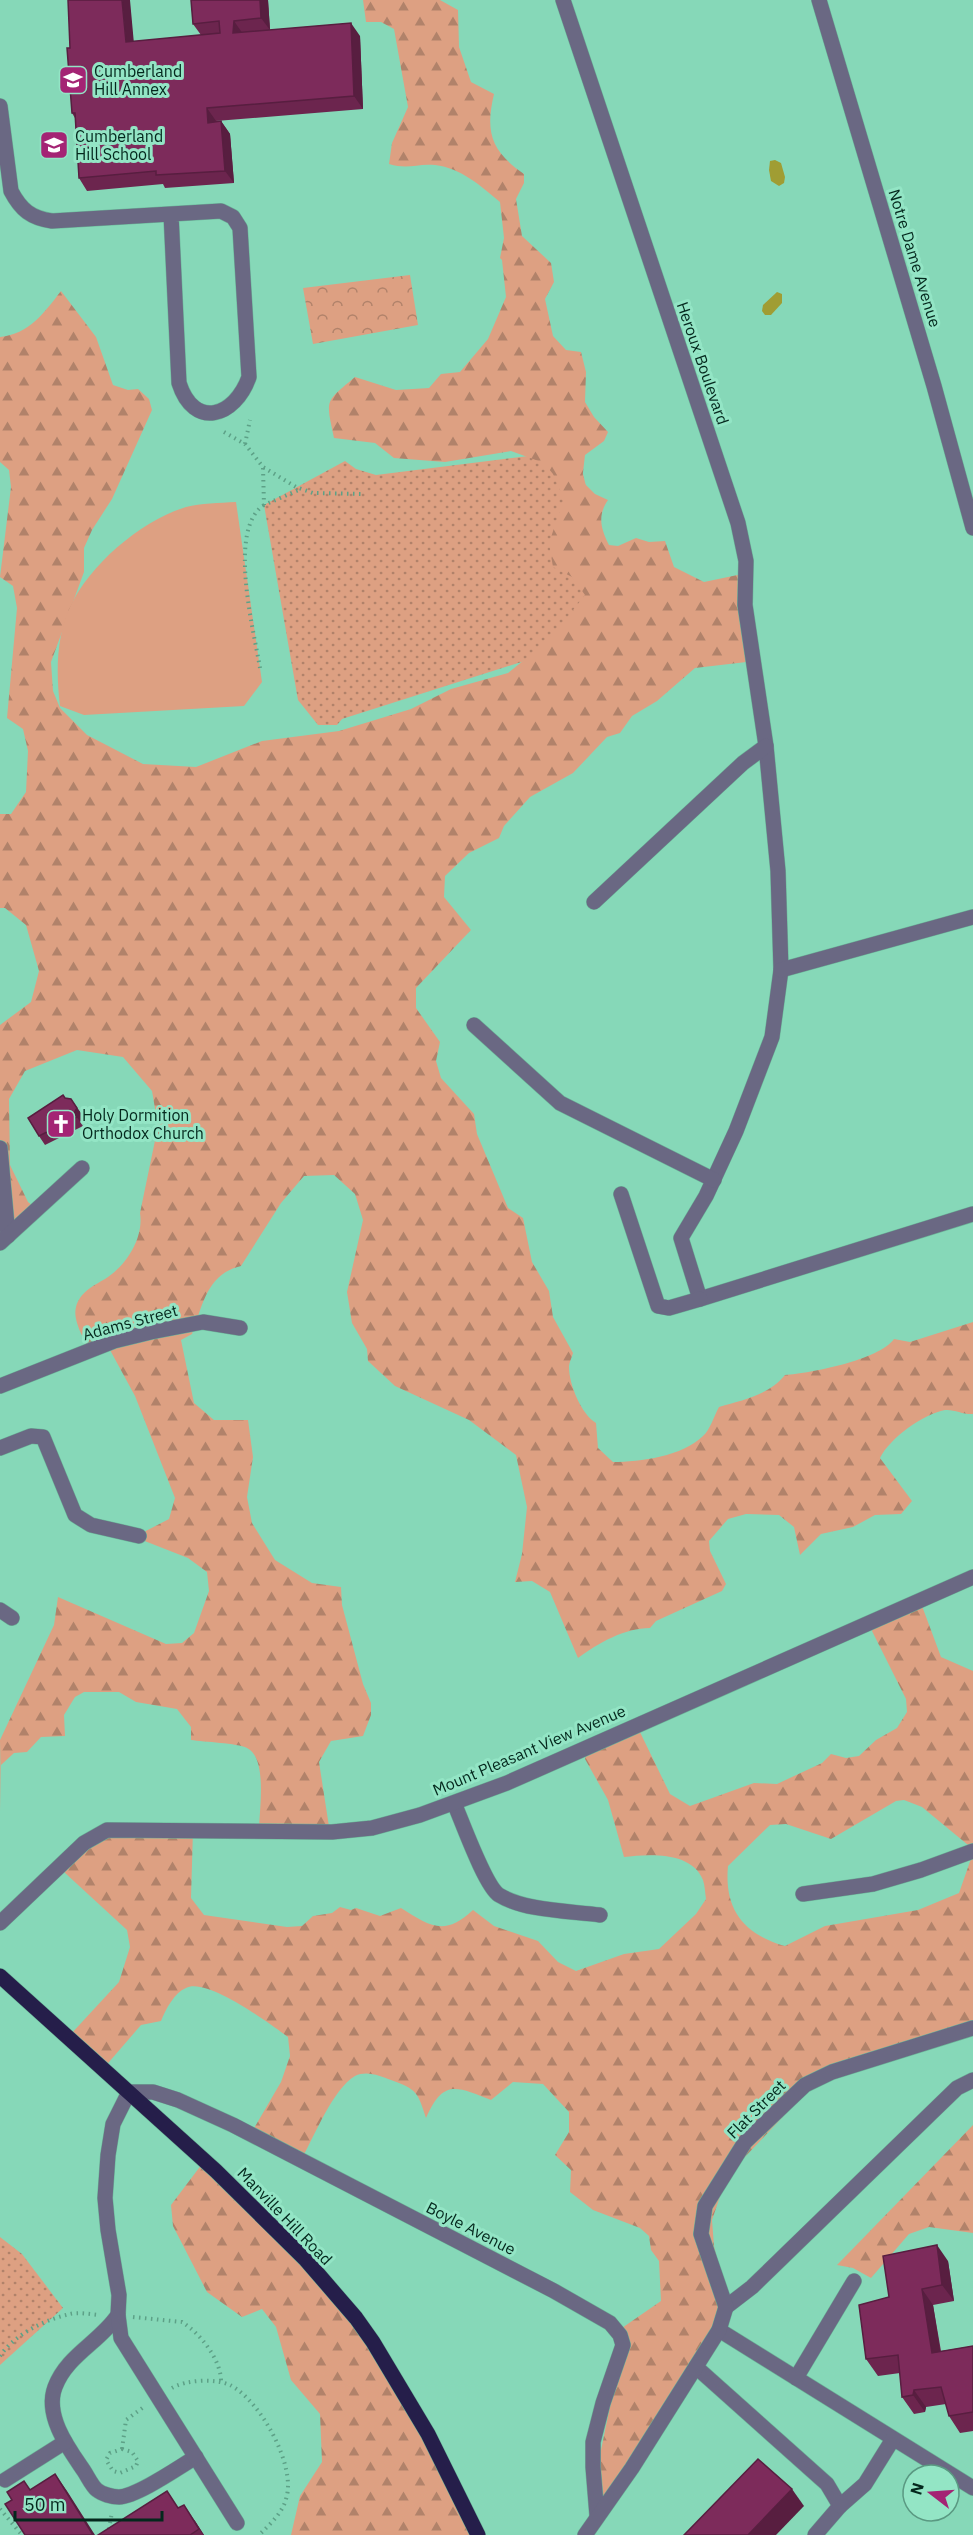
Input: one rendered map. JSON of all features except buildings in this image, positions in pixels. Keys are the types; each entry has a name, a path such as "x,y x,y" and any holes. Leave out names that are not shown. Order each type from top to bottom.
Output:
{"main road":[{"name":"Manville Hill Road","path":"0,1976 208,2164 306,2260 356,2318 428,2434 478,2535"}],"street":[{"name":"Heroux Boulevard","path":"563,0 738,524 746,561 745,605 766,746 778,871 781,970 772,1037 736,1131 714,1180 681,1238 700,1299"},
{"name":"Notre Dame Avenue","path":"819,0 934,386 973,528"},
{"path":"0,106 11,191 17,202 31,217 52,221 221,211 233,217 240,228 249,377 242,395 222,412 209,412 195,407 184,395 179,383 171,214"},
{"path":"594,902 742,763 766,746"},
{"path":"781,970 973,917"},
{"path":"474,1026 560,1103 714,1180"},
{"path":"0,1148 4,1240"},
{"path":"4,1240 82,1168"},
{"path":"621,1194 658,1306 669,1308 973,1214"},
{"name":"Adams Street","path":"0,1386 114,1341 151,1332 203,1322 240,1328"},
{"path":"0,1448 31,1437 43,1437 75,1515 91,1525 139,1536"},
{"name":"Mount Pleasant View Avenue","path":"0,1923 84,1843 107,1830 332,1832 372,1828 420,1815 507,1783 973,1577"},
{"path":"454,1803 476,1857 497,1894 522,1904 600,1915"},
{"path":"803,1894 873,1884 921,1870 966,1853"},
{"name":"Flat Street","path":"726,2307 701,2234 705,2206 745,2142 805,2085 832,2072 973,2028"},
{"path":"585,2535 632,2468 719,2330 726,2307 752,2287 957,2088 973,2080"},
{"path":"129,2092 113,2124 105,2198 119,2295 118,2315 121,2338 237,2523"},
{"name":"Boyle Avenue","path":"129,2092 153,2092 178,2100 233,2125 554,2291 610,2323 620,2335 623,2345 603,2403 593,2442 592,2467 597,2516"},
{"path":"796,2378 854,2281"},
{"path":"118,2315 108,2330 75,2356 64,2369 55,2386 53,2396 56,2418 65,2442 97,2490 118,2497 131,2494 196,2457"},
{"path":"719,2330 973,2488"},
{"path":"696,2367 827,2484 840,2506"},
{"path":"815,2535 840,2506 865,2484 893,2439"},
{"path":"5,2480 65,2442"}],"path":[{"path":"245,444 250,420"},
{"path":"224,432 245,444 263,467 301,489 314,493 361,494"},
{"path":"263,467 264,505"},
{"path":"260,668 244,571 245,547 249,529 256,510 301,489"},
{"path":"122,2449 126,2420 179,2384 210,2382 230,2385 250,2401 266,2421 288,2478 286,2499 274,2521 259,2535"},
{"path":"122,2449 132,2452 138,2462 136,2466 120,2473 113,2471 106,2460 110,2453 122,2449"},
{"path":"0,2509 22,2535"}],"green space":[{"path":"363,0 440,0 458,10 459,47 471,82 494,94 490,119 493,140 504,157 524,174 524,183 516,199 522,236 551,263 554,282 545,299 553,336 566,350 581,352 586,372 585,402 594,417 608,432 604,441 585,455 582,481 595,494 608,500 602,512 601,522 609,545 618,546 636,538 649,542 665,541 674,567 704,582 747,573 750,582 758,656 755,661 695,668 657,701 632,716 620,733 607,737 573,773 530,797 504,826 499,838 469,853 445,876 444,897 471,930 416,988 416,1008 440,1042 436,1061 441,1078 474,1114 477,1134 508,1208 523,1218 532,1262 549,1291 553,1317 573,1353 569,1367 574,1390 585,1413 596,1423 598,1448 613,1462 636,1461 673,1453 703,1436 719,1407 763,1392 779,1382 785,1375 844,1364 874,1353 894,1339 910,1342 973,1322 973,1414 948,1410 936,1412 908,1428 885,1450 880,1458 912,1501 901,1514 875,1515 853,1527 821,1534 800,1555 794,1527 779,1515 746,1514 728,1519 709,1541 710,1551 726,1584 722,1591 656,1621 650,1628 612,1637 578,1658 550,1592 532,1581 515,1582 522,1554 527,1507 516,1455 469,1420 395,1386 368,1361 367,1349 352,1323 347,1292 363,1220 355,1194 334,1175 304,1176 281,1203 241,1266 230,1270 213,1283 203,1301 192,1334 181,1340 194,1403 214,1420 248,1420 253,1457 247,1497 252,1523 275,1560 312,1583 341,1587 342,1605 363,1684 371,1703 371,1715 363,1736 331,1741 319,1762 330,1833 259,1831 261,1786 258,1762 254,1754 242,1746 191,1740 191,1727 177,1709 136,1702 119,1692 84,1692 75,1697 64,1715 65,1736 41,1737 27,1752 14,1753 1,1765 1,1811 0,1740 54,1625 58,1597 166,1644 182,1643 194,1633 209,1591 207,1572 188,1558 136,1536 169,1519 175,1498 135,1396 110,1350 91,1355 75,1313 81,1297 113,1273 126,1259 136,1241 141,1222 140,1213 158,1126 152,1091 123,1057 77,1050 25,1071 9,1099 10,1165 28,1202 38,1210 0,1249 0,1025 31,1002 39,971 26,925 5,908 0,908 0,814 11,814 26,792 28,751 23,729 7,718 17,608 13,586 0,577 11,487 9,470 0,462 0,337 28,327 61,291 96,337 113,385 128,390 138,389 149,399 152,410 112,499 92,530 84,548 84,572 51,662 53,691 60,708 87,735 143,764 196,767 262,741 339,731 411,709 451,689 508,673 550,639 585,595 572,577 553,567 549,543 564,499 553,474 544,463 511,451 445,462 394,458 375,443 334,438 330,403 333,397 355,377 396,390 429,388 441,374 460,372 488,339 506,297 500,258 504,238 500,202 470,179 453,170 435,165 389,164 392,143 408,107 394,29 381,22 366,22"},
{"path":"410,275 418,325 313,344 303,288"},
{"path":"561,452 579,458 622,630 342,719 337,725 318,725 298,700 264,505 345,461 356,469 376,475"},
{"path":"236,502 262,682 244,706 84,715 60,706 58,668 62,631 70,607 90,575 119,546 152,522 186,507"},
{"path":"922,1606 941,1657 973,1671 973,1853 973,2028 811,2087 727,2176 712,2220 714,2246 724,2285 725,2318 602,2506 598,2465 621,2352 619,2330 661,2301 659,2261 651,2250 649,2236 640,2228 593,2210 570,2192 571,2170 555,2155 569,2132 569,2112 543,2084 513,2082 491,2100 460,2089 445,2091 432,2105 426,2118 418,2097 411,2089 378,2075 360,2074 347,2082 339,2091 302,2158 250,2135 281,2082 290,2056 288,2037 223,1995 196,1986 182,1990 174,1997 161,2021 141,2025 103,2069 70,2035 119,1982 130,1947 127,1930 64,1872 72,1855 113,1831 193,1830 191,1898 204,1915 287,1927 302,1926 313,1916 332,1913 340,1907 351,1910 356,1908 380,1916 401,1908 429,1924 445,1926 454,1924 473,1910 494,1926 538,1941 558,1962 576,1971 624,1954 659,1949 696,1914 706,1899 703,1880 689,1864 679,1859 657,1855 624,1857 608,1800 585,1759 587,1753 638,1728 670,1794 690,1806 754,1783 777,1784 822,1763 831,1754 846,1758 859,1756 876,1740 897,1728 907,1712 906,1699 872,1631 873,1628","holes":["904,1800 922,1807 968,1845 973,1853 959,1893 918,1910 825,1926 785,1946 758,1934 739,1918 729,1895 728,1866 770,1825 786,1824 831,1839 896,1801"]},
{"path":"973,2125 973,2233 929,2227 909,2234 871,2278 853,2268 837,2265"},
{"path":"202,2164 282,2242 390,2367 478,2535 291,2535 300,2496 322,2462 320,2414 291,2380 276,2327 262,2309 242,2317 207,2292 173,2226 171,2205"},
{"path":"0,2237 22,2254 63,2308 0,2365"}],"shaded area":[{"path":"775,160 781,163 785,177 784,183 779,186 771,181 769,170 770,161"},
{"path":"777,292 782,294 782,303 771,315 765,315 762,311 763,305"}],"place":[{"name":"Cumberland Hill Annex","path":"73,80"},
{"name":"Cumberland Hill School","path":"54,145"},
{"name":"Holy Dormition Orthodox Church","path":"61,1124"}]}
